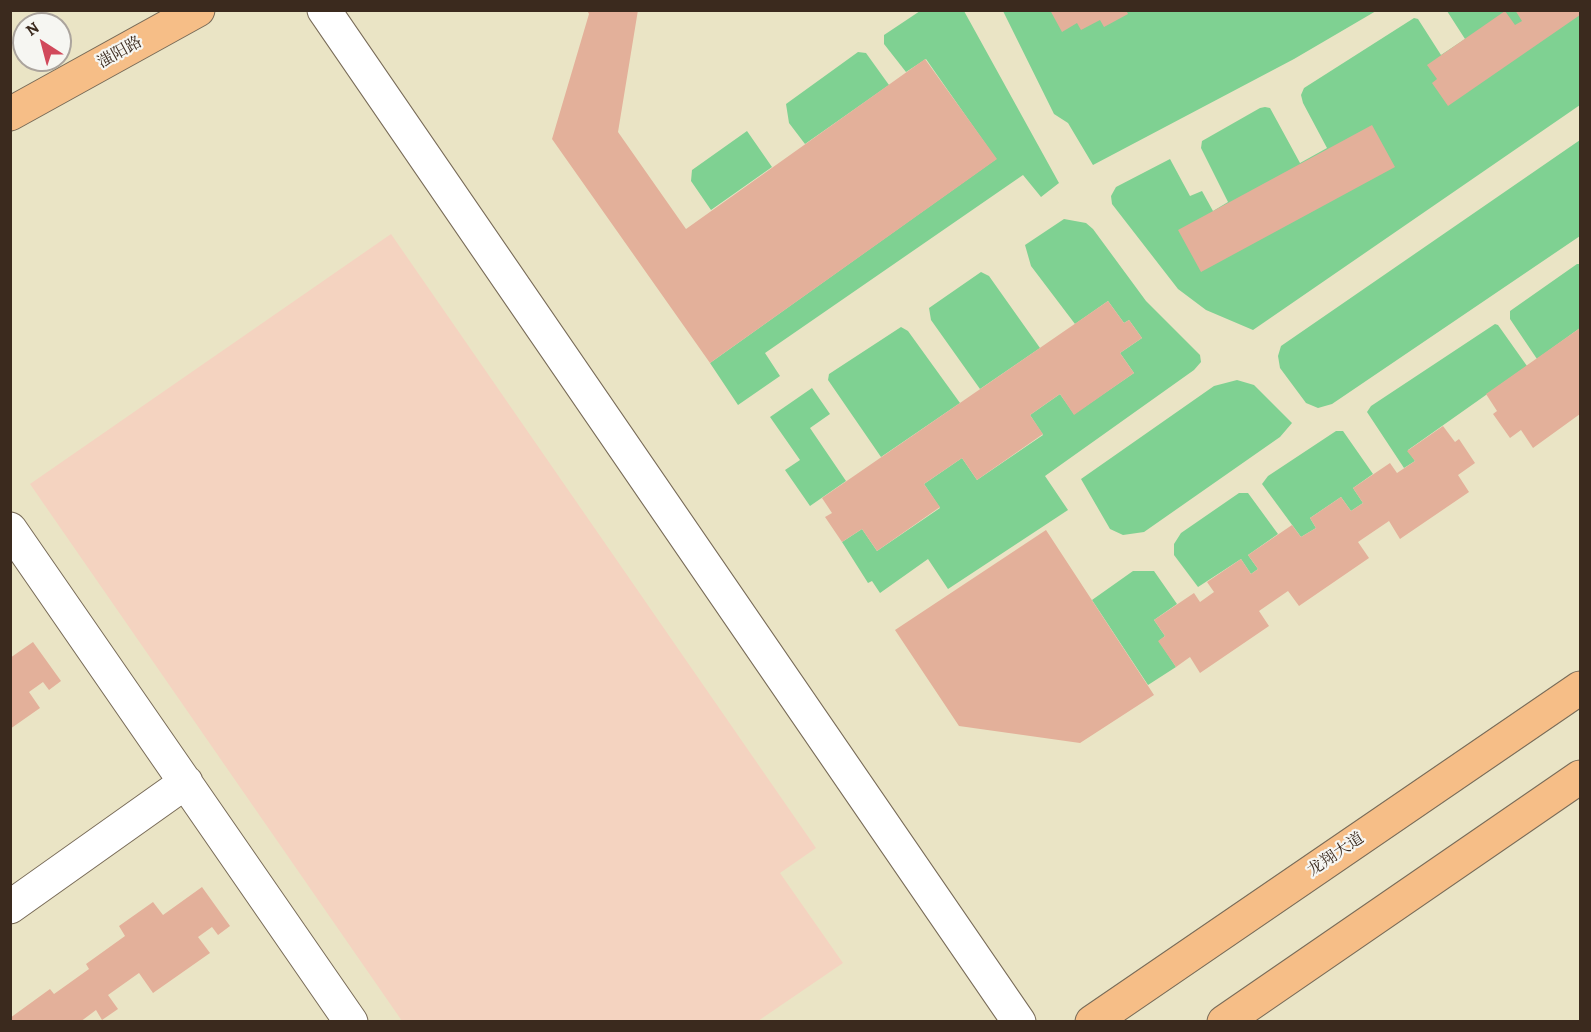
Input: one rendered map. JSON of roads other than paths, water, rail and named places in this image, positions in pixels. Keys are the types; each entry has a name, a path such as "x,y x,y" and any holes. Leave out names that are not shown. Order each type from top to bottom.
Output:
{"main road":[{"name":"滍阳路","path":"10,114 198,10"},
{"name":"龙翔大道","path":"1092,1022 1581,688"},
{"path":"1224,1022 1581,777"}],"street":[{"path":"324,10 1019,1022"},
{"path":"10,530 351,1022"},
{"path":"10,907 186,782"}]}
